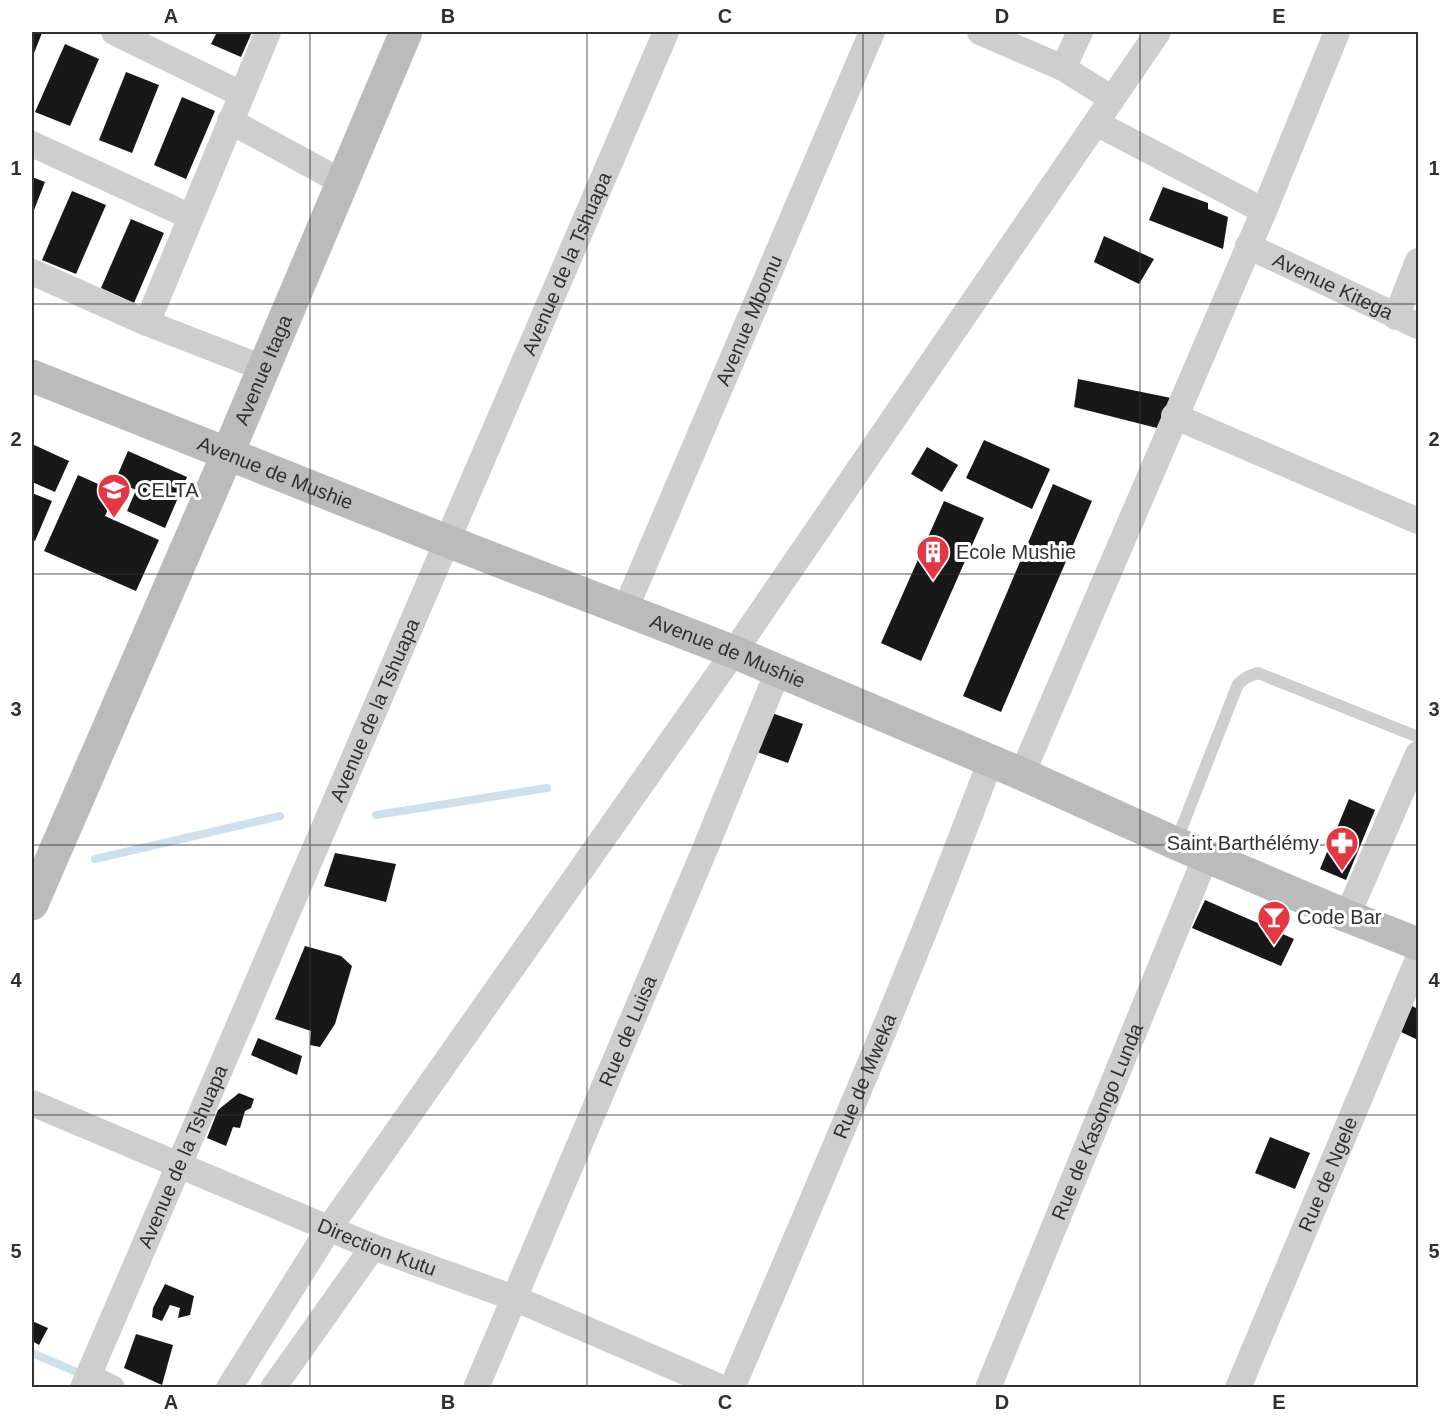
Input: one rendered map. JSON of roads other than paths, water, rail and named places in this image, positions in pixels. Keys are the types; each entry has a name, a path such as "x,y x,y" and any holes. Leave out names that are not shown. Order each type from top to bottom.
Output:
{"street":[{"path":"114,32 241,94"},
{"path":"147,323 268,32"},
{"name":"Avenue Itaga","path":"32,904 227,455 406,32"},
{"name":"Avenue de la Tshuapa","path":"86,1382 666,32"},
{"name":"Avenue Mbomu","path":"625,610 872,32"},
{"path":"980,32 1063,68 1111,98"},
{"path":"1063,68 1080,32"},
{"path":"229,1388 330,1227 734,652 1158,32"},
{"path":"1022,774 1264,211 1337,32"},
{"path":"230,121 342,182"},
{"path":"1096,123 1264,211"},
{"path":"32,144 191,217"},
{"name":"Avenue Kitega","path":"1248,246 1407,322"},
{"path":"1407,322 1419,261"},
{"path":"32,272 147,323 263,368"},
{"name":"Avenue de Mushie","path":"32,376 227,455 734,652 1022,774 1175,843 1419,944"},
{"path":"1174,416 1419,521"},
{"name":"Rue de Luisa","path":"476,1388 778,672"},
{"path":"1347,916 1419,754"},
{"name":"Rue de Mweka","path":"732,1388 941,891 990,762"},
{"name":"Rue de Kasongo Lunda","path":"988,1388 1206,856"},
{"name":"Rue de Ngele","path":"1238,1388 1419,958"},
{"name":"Direction Kutu","path":"32,1102 373,1247 514,1298 722,1388"},
{"path":"273,1388 373,1247"},
{"path":"86,1382 112,1388"}],"lane":[{"path":"1175,843 1238,684 1247,677 1258,673 1419,737"}],"waterway":[{"path":"376,815 547,788"},
{"path":"95,859 280,816"},
{"path":"32,1353 86,1376"}],"place":[{"name":"CELTA","path":"114,519"},
{"name":"Ecole Mushie","path":"933,581"},
{"name":"Saint Barthélémy","path":"1342,872"},
{"name":"Code Bar","path":"1274,946"}]}
